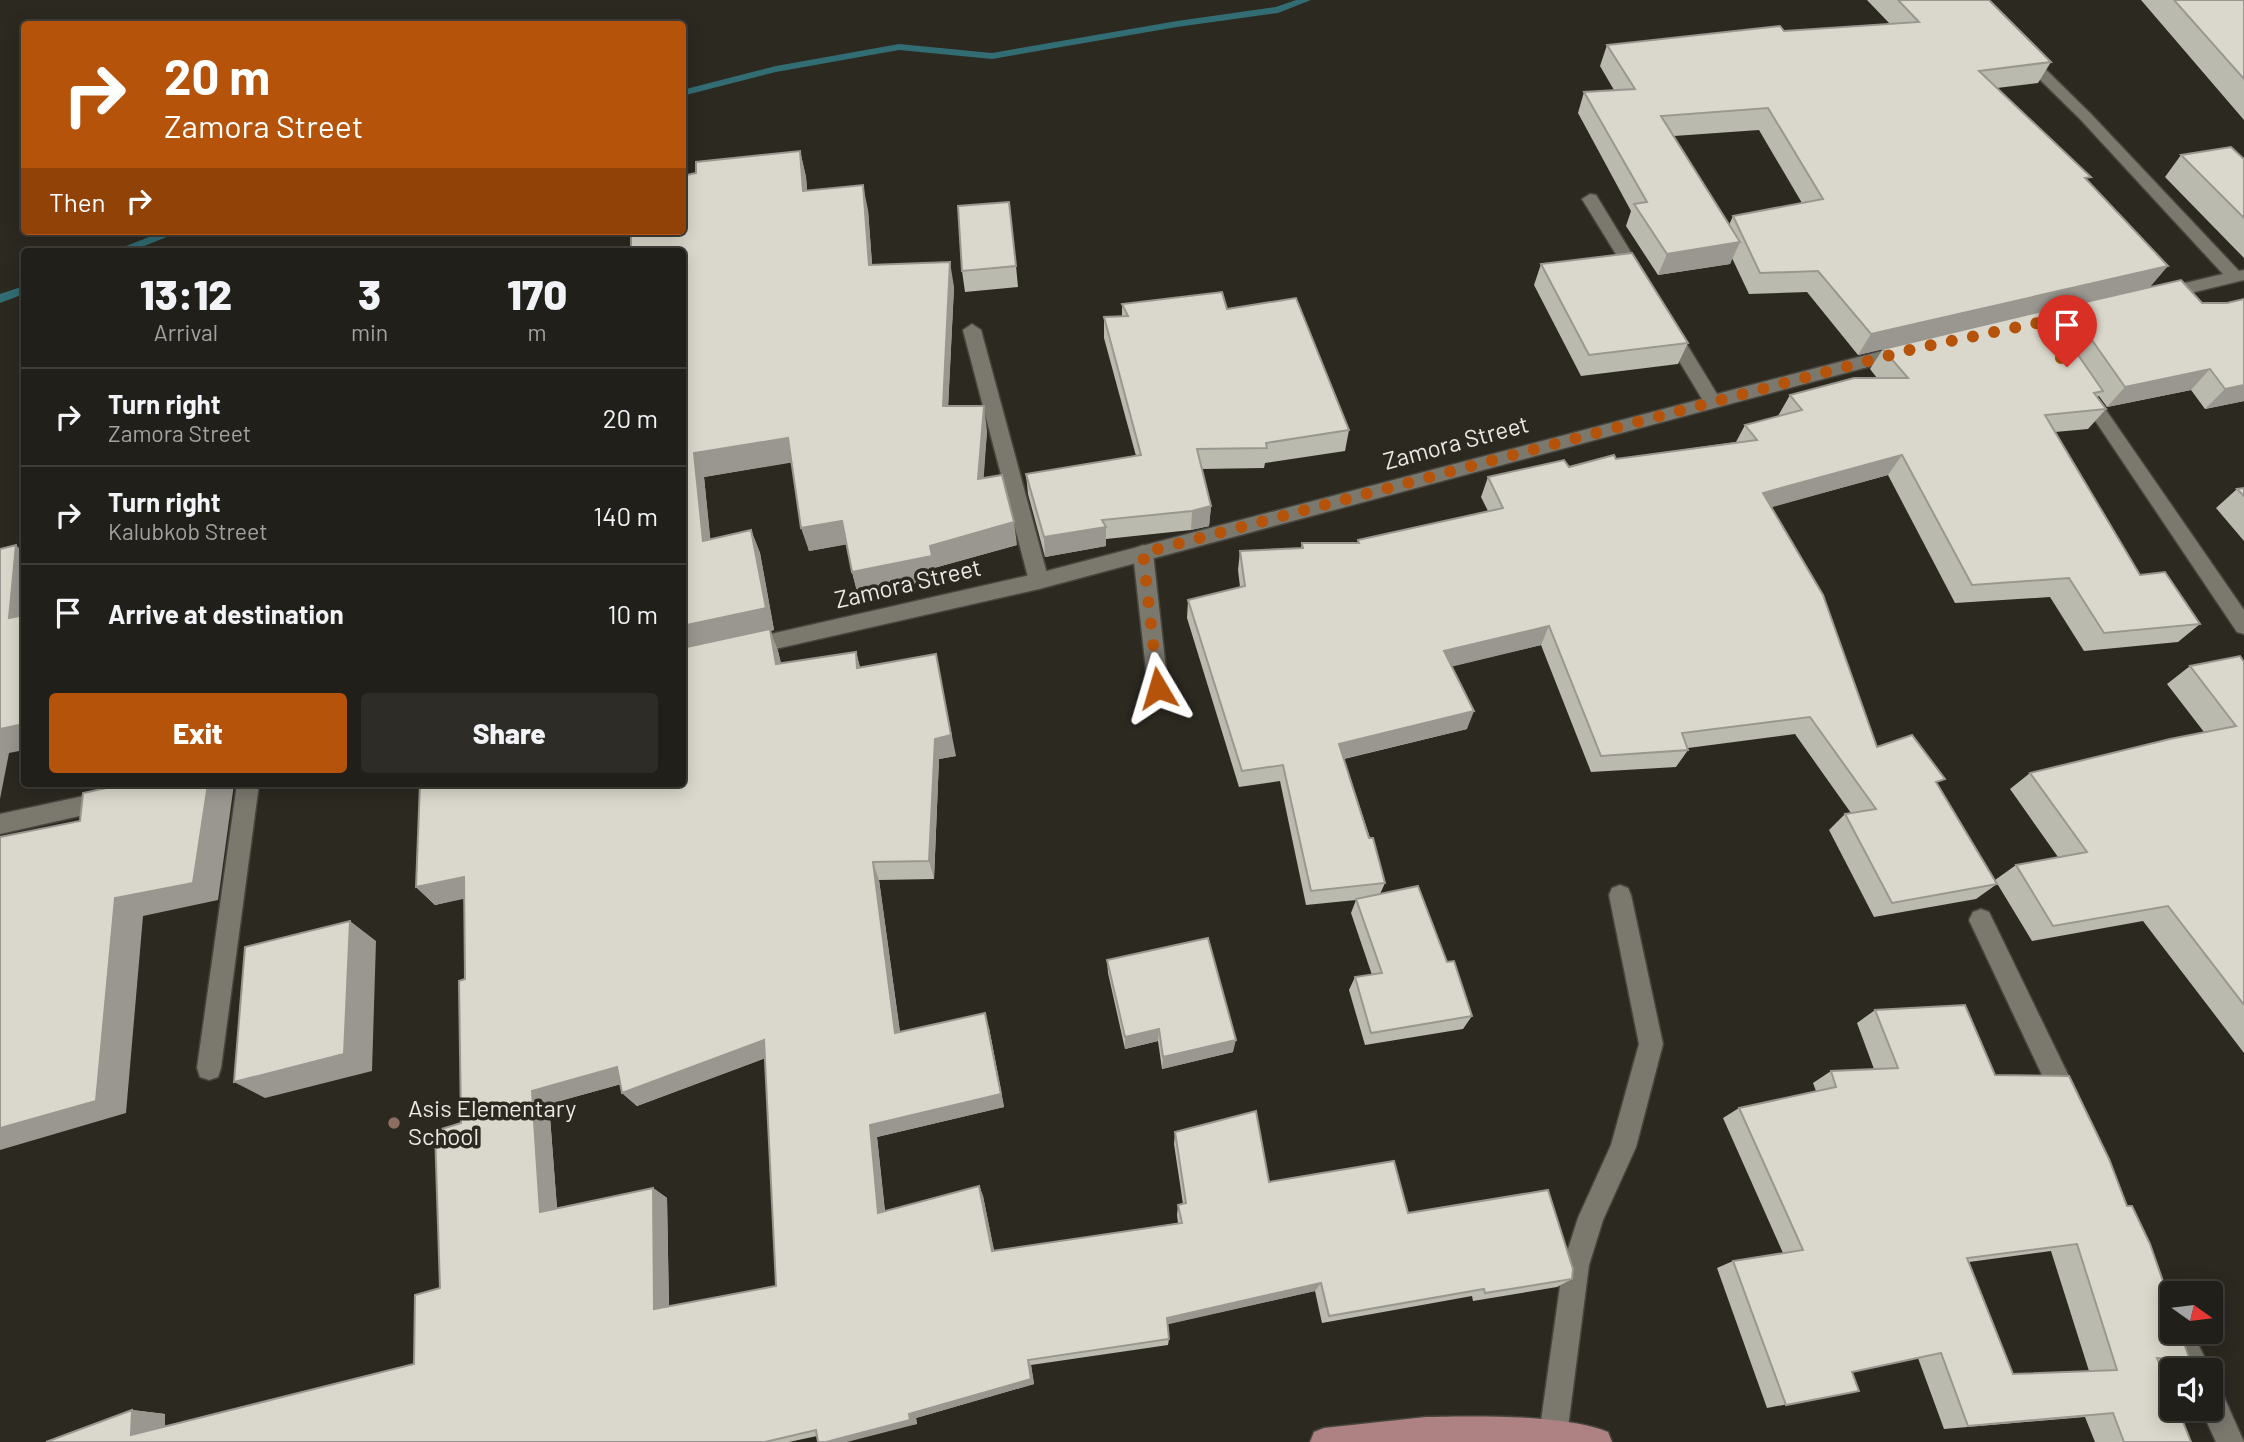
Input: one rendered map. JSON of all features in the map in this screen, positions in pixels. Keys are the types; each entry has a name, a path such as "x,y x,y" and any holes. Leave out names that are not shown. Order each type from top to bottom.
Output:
{"main road":[{"path":"1324,1442 1415,1433 1478,1432 1553,1435 1598,1442"}],"street":[{"path":"2017,48 2240,276"},
{"path":"1590,199 1648,295"},
{"path":"2143,298 2240,276"},
{"path":"1662,318 1713,402"},
{"path":"972,330 1039,581"},
{"name":"Zamora Street","path":"735,650 1039,581 1926,347"},
{"path":"2076,380 2238,606 2244,625"},
{"path":"1143,553 1158,688"},
{"path":"209,1068 247,787"},
{"path":"0,824 133,796"},
{"path":"1553,1435 1576,1265 1591,1218 1623,1147 1651,1044 1620,895"},
{"path":"1981,920 2076,1119"},
{"path":"2221,1421 2231,1442"}],"building":[{"path":"1898,0 1989,0 2051,62 1979,71 2091,177 2085,178 2168,266 1871,334 1818,271 1760,273 1733,216 1823,199 1768,108 1661,116 1740,242 1667,254 1634,204 1647,202 1584,92 1635,89 1607,45 1780,26 1784,31 1919,22"},
{"path":"2174,0 2244,0 2244,79"},
{"path":"2231,147 2244,159 2244,218 2181,155"},
{"path":"800,151 803,191 863,185 869,265 950,262 943,406 984,406 978,479 1002,475 1014,522 930,546 932,556 852,572 842,521 801,528 788,438 694,453 703,541 751,530 766,608 686,625 686,248 631,248 631,235 686,235 686,175 696,173 696,162"},
{"path":"1009,202 1016,266 962,271 958,206"},
{"path":"1632,253 1688,343 1589,355 1541,264"},
{"path":"2181,280 2202,303 2227,303 2244,299 2244,385 2225,389 2210,369 2125,387 2068,306"},
{"path":"1222,292 1227,309 1296,298 1349,430 1266,443 1267,448 1197,449 1211,506 1192,511 1102,520 1106,527 1044,537 1026,474 1141,455 1104,317 1128,316 1122,304"},
{"path":"2047,310 2103,391 2094,393 2106,409 2045,415 2140,575 2165,572 2200,624 2104,633 2069,578 1972,585 1902,455 1763,493 1823,595 1877,747 1912,735 1945,779 1936,782 1997,884 1892,903 1845,814 1876,809 1810,717 1682,733 1688,750 1601,756 1549,626 1444,651 1474,711 1339,744 1369,838 1373,838 1385,883 1311,891 1283,765 1242,771 1188,600 1245,586 1240,551 1303,548 1302,543 1359,543 1358,540 1503,508 1488,477 1564,460 1569,467 1614,455 1616,459 1757,440 1745,425 1802,410 1790,395 1854,378 1908,378 1883,349"},
{"path":"16,545 9,618 21,616 21,725 0,729 0,549"},
{"path":"770,629 776,664 856,652 857,668 936,654 951,735 935,739 929,861 873,862 895,1033 985,1013 1001,1094 870,1125 878,1213 979,1186 992,1251 1182,1223 1178,1205 1186,1203 1175,1132 1256,1111 1269,1182 1394,1161 1408,1213 1548,1190 1573,1269 1572,1279 1485,1293 1484,1289 1329,1316 1321,1283 1167,1318 1169,1339 1028,1360 1031,1379 909,1414 910,1420 826,1442 818,1442 816,1430 765,1442 46,1442 132,1410 131,1435 414,1364 415,1295 440,1288 435,1131 461,1123 459,981 465,979 464,877 416,887 420,787 686,787 686,647","holes":["764,1040 776,1286 654,1309 653,1188 540,1212 532,1091 617,1067 622,1093"]},
{"path":"2240,656 2244,662 2244,1005 2168,906 2053,926 2016,865 2087,852 2030,773 2236,726 2190,666"},
{"path":"111,787 208,787 193,883 115,898 96,1101 0,1128 0,837 80,821 83,793"},
{"path":"1418,886 1447,962 1454,961 1472,1016 1371,1033 1355,977 1382,973 1356,899"},
{"path":"350,921 344,1054 234,1082 245,947"},
{"path":"1208,938 1236,1040 1163,1057 1159,1029 1125,1037 1107,960"},
{"path":"1965,1005 1995,1075 2069,1076 2109,1159 2127,1206 2132,1206 2150,1244 2163,1281 2160,1281 2160,1344 2184,1344 2189,1358 2157,1358 2160,1365 2160,1421 2183,1421 2191,1442 2124,1442 2113,1413 1968,1426 1941,1353 1852,1372 1859,1391 1786,1405 1733,1261 1803,1250 1739,1108 1836,1087 1831,1071 1898,1068 1875,1010","holes":["2077,1244 2117,1370 2013,1374 1967,1258"]}],"waterway":[{"path":"686,92 776,69 899,47 992,56 1177,24 1278,10 1306,0"},
{"path":"128,248 165,235"},
{"path":"0,299 21,291"}],"place":[{"name":"Asis Elementary School","path":"394,1123"}],"route":[{"path":"1158,688 1143,553 1913,349 2037,323 2067,367"}]}
